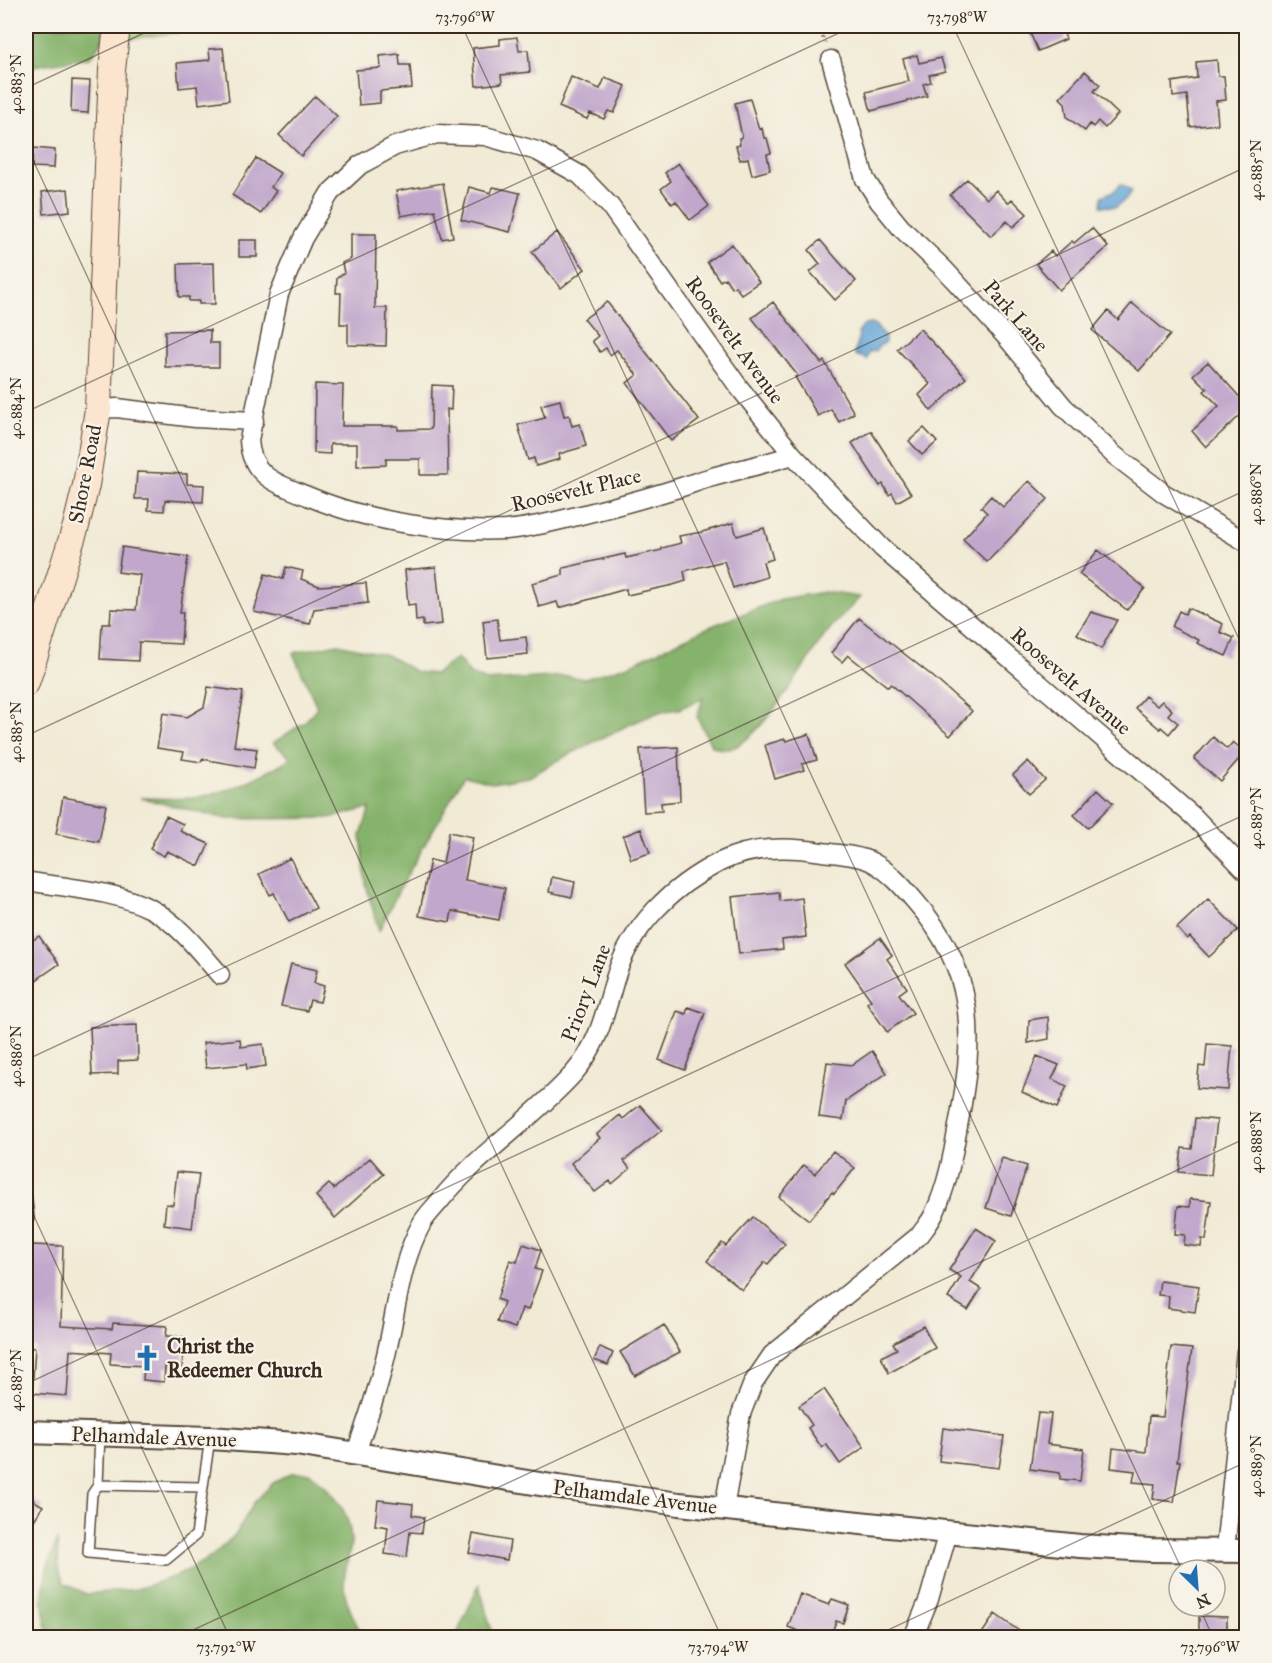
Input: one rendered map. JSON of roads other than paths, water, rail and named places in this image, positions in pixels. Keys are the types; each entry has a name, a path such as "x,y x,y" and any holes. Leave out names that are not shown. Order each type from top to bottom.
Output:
{"main road":[{"name":"Shore Road","path":"26,683 76,526 86,485 98,409 112,70 117,26"}],"street":[{"name":"Park Lane","path":"831,60 865,179 879,201 902,229 944,269 1008,339 1063,405 1114,455 1165,494 1246,542"},
{"name":"Roosevelt Avenue","path":"254,421 279,294 303,237 330,194 360,165 395,146 437,134 485,136 537,150 580,175 610,206 738,386 793,455 882,548 1194,817 1246,871"},
{"path":"98,409 117,408 195,418 254,421"},
{"name":"Roosevelt Place","path":"254,421 249,440 249,453 262,474 272,482 331,506 378,518 416,525 469,529 507,530 541,525 613,507 793,455"},
{"name":"Priory Lane","path":"356,1454 383,1367 404,1273 423,1222 460,1178 547,1100 574,1073 587,1056 598,1036 623,955 656,908 678,888 720,861 740,854 762,849 789,848 843,855 870,861 900,884 928,916 950,951 966,1000 969,1022 966,1086 947,1176 934,1214 920,1235 772,1355 753,1383 741,1414 724,1508"},
{"path":"26,881 106,894 151,909 190,942 220,975"},
{"path":"1236,1551 1246,1351"},
{"name":"Pelhamdale Avenue","path":"26,1432 210,1438 296,1444 558,1487 679,1504 1080,1546 1236,1551"},
{"path":"913,1638 929,1599 948,1532"}],"lane":[{"path":"26,1193 29,1218 26,1224"},
{"path":"100,1434 98,1485 92,1494 88,1553 166,1560 196,1535 210,1438"},
{"path":"98,1485 202,1488"}],"water":[{"path":"1121,184 1132,191 1127,198 1116,207 1101,206 1102,196 1114,191"},
{"path":"864,325 875,325 885,337 885,343 876,351 869,352 867,359 855,355 855,352 859,339 858,333"}],"place":[{"name":"Christ the Redeemer Church","path":"147,1358"}]}
